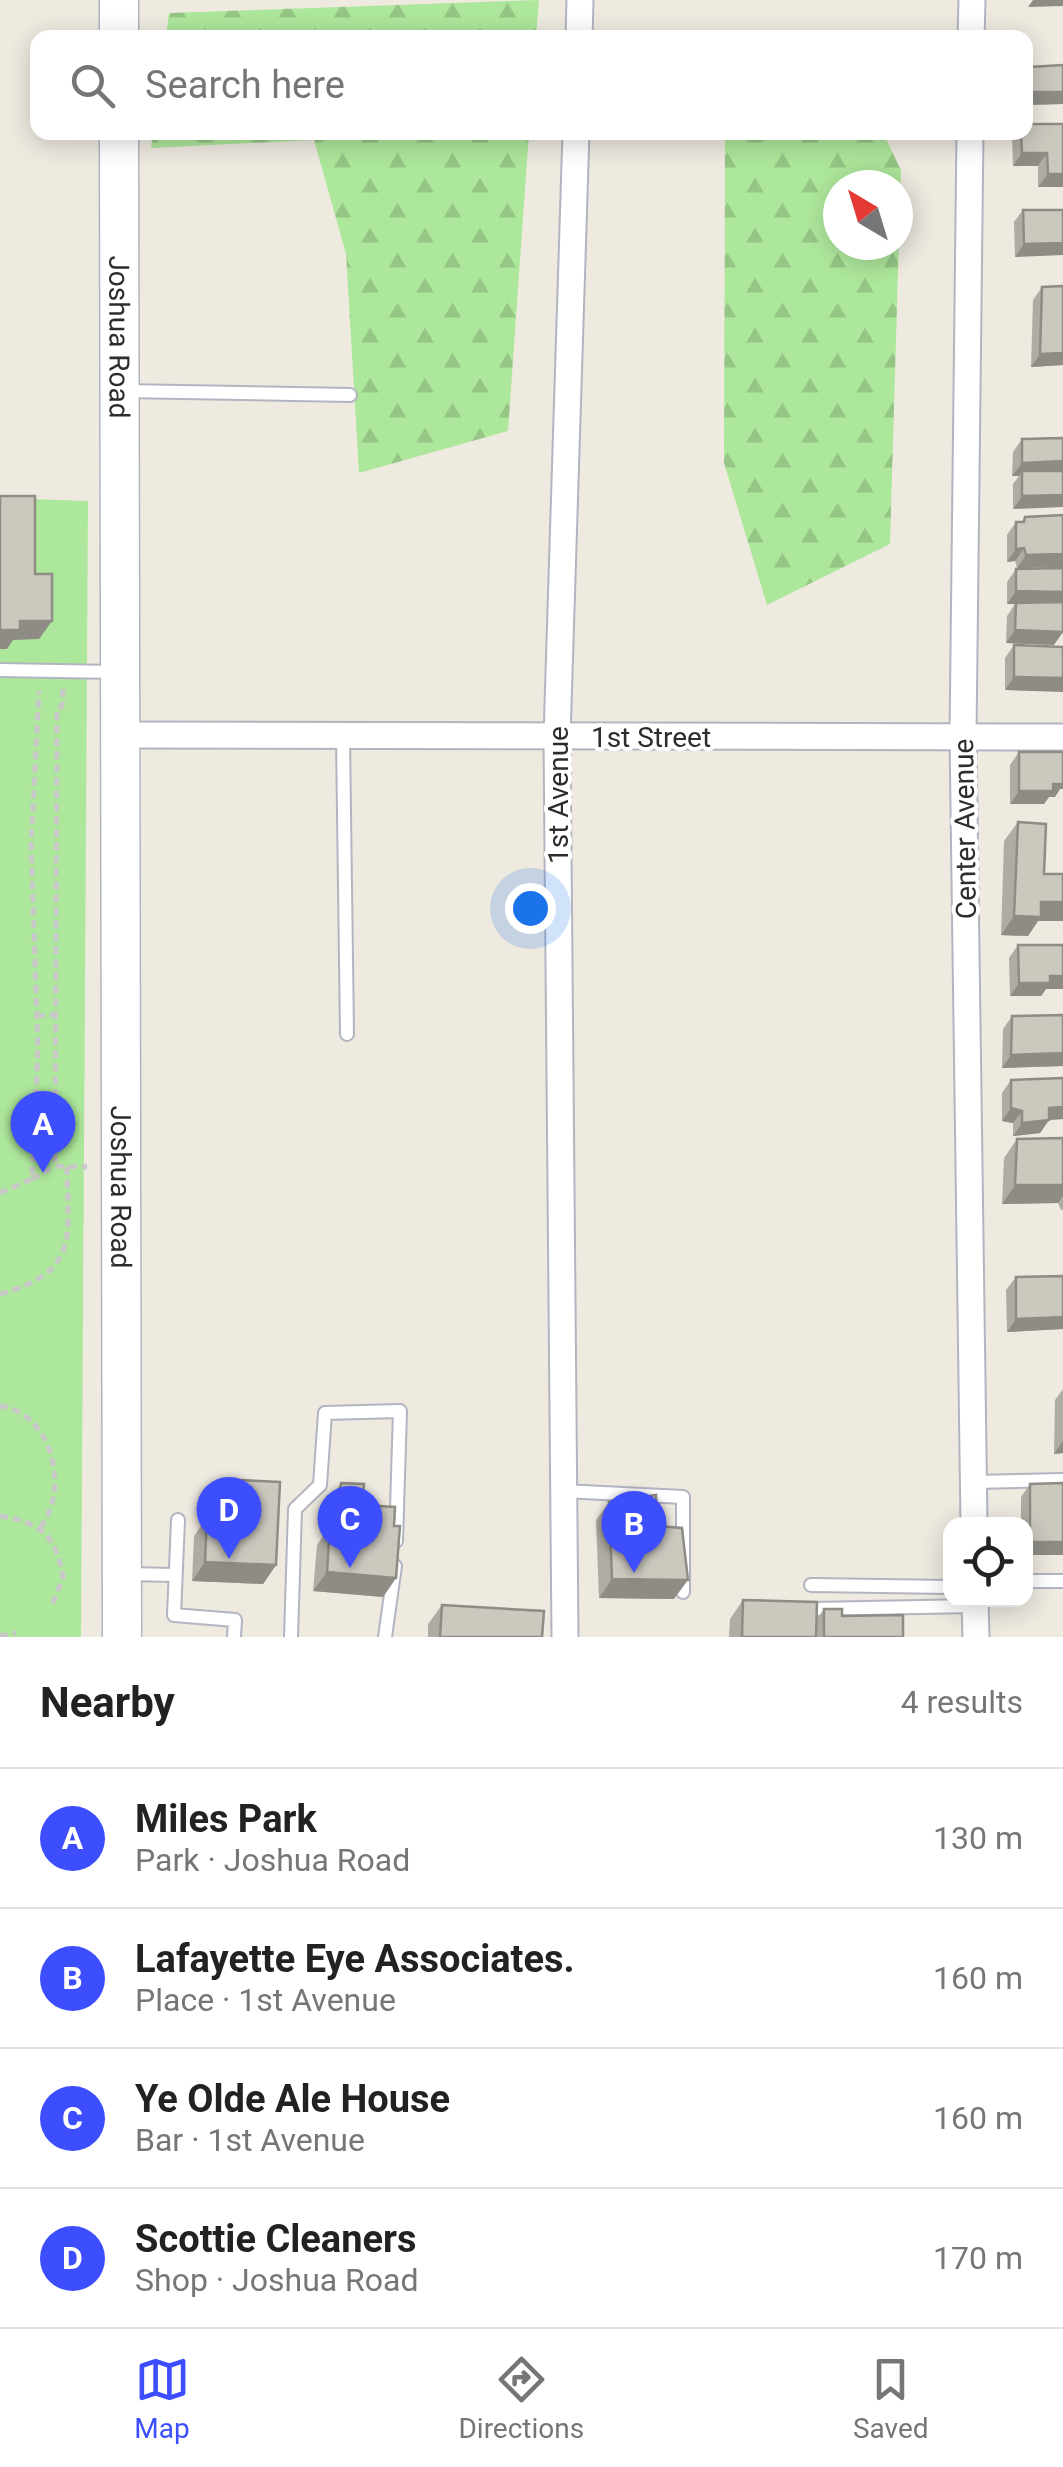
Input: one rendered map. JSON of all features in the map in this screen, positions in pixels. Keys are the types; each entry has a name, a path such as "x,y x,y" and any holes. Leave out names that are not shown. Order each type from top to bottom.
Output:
{"main road":[{"path":"119,0 119,30"},
{"name":"Joshua Road","path":"119,140 117,672 122,1637"}],"street":[{"path":"578,30 580,0"},
{"path":"972,0 972,30"},
{"name":"1st Avenue","path":"564,1637 557,738 576,140"},
{"name":"Center Avenue","path":"970,140 963,736 974,1517"},
{"name":"1st Street","path":"118,735 1063,737"},
{"path":"975,1607 976,1637"}],"lane":[{"path":"120,391 350,395"},
{"path":"0,670 117,672"},
{"path":"342,738 347,1034"},
{"path":"291,1637 295,1509 320,1486 325,1413 400,1411 394,1593 385,1616 385,1637"},
{"path":"974,1482 1063,1480"},
{"path":"563,1491 683,1498 683,1592"},
{"path":"178,1520 174,1615 235,1620 234,1637"},
{"path":"120,1574 176,1575"},
{"path":"1033,1581 1063,1581"},
{"path":"811,1585 943,1587"},
{"path":"811,1609 943,1604"}],"path":[{"path":"56,1166 58,709 62,706 62,683"},
{"path":"25,690 42,692 32,845 38,1016 32,1179"},
{"path":"38,1016 56,1015"},
{"path":"0,1193 56,1166 88,1167"},
{"path":"0,1294 48,1275 65,1254 67,1166"},
{"path":"0,1406 16,1408 30,1418 47,1444 57,1492 52,1512 40,1528"},
{"path":"0,1516 29,1520 40,1528 56,1552 63,1578 52,1605"},
{"path":"0,1636 16,1633"}],"green space":[{"path":"539,0 537,30 167,30 169,13"},
{"path":"152,140 314,140 151,148"},
{"path":"314,140 529,140 508,431 359,473 346,254"},
{"path":"725,140 886,140 901,170 823,170 823,260 898,260 890,544 767,605 724,463"},
{"path":"0,498 88,501 81,1637 0,1637"}],"building":[{"path":"1063,65 1063,92 1033,92 1033,67"},
{"path":"1033,124 1063,124 1063,174 1048,174 1047,153 1022,153 1021,140 1033,140"},
{"path":"1023,210 1063,210 1063,243 1024,244"},
{"path":"1063,286 1063,353 1040,354 1042,287"},
{"path":"1063,438 1063,461 1022,463 1022,439"},
{"path":"1022,471 1063,471 1063,495 1022,496"},
{"path":"0,496 35,496 35,574 52,574 52,621 20,621 20,630 0,630"},
{"path":"1063,515 1063,554 1026,555 1024,548 1016,549 1016,522 1024,522 1025,517"},
{"path":"1063,568 1063,592 1016,591 1016,569"},
{"path":"1063,602 1063,632 1015,630 1016,603"},
{"path":"1014,645 1063,647 1063,678 1014,677"},
{"path":"1019,752 1063,752 1063,784 1053,784 1053,791 1019,791"},
{"path":"1018,822 1046,824 1044,874 1063,874 1063,902 1041,902 1041,917 1014,916"},
{"path":"1018,945 1063,945 1063,976 1050,976 1050,983 1019,983"},
{"path":"1063,1015 1063,1053 1011,1055 1012,1016"},
{"path":"1063,1078 1063,1107 1049,1108 1049,1120 1022,1123 1022,1111 1011,1108 1011,1080"},
{"path":"1063,1138 1063,1185 1015,1185 1017,1139"},
{"path":"1063,1276 1063,1317 1016,1319 1016,1277"},
{"path":"238,1480 280,1482 276,1565 205,1562 207,1517 236,1518"},
{"path":"341,1483 364,1484 362,1505 395,1507 394,1526 400,1526 396,1578 327,1572 330,1526 338,1525"},
{"path":"1063,1483 1063,1542 1033,1542 1030,1484"},
{"path":"656,1495 657,1526 682,1528 688,1580 612,1579 609,1502"},
{"path":"743,1600 817,1602 816,1637 742,1637"},
{"path":"442,1605 544,1611 542,1637 440,1637"},
{"path":"824,1609 842,1609 842,1616 903,1615 903,1637 824,1637"}],"place":[{"name":"Miles Park","path":"43,1173"},
{"name":"Scottie Cleaners","path":"229,1559"},
{"name":"Ye Olde Ale House","path":"350,1568"},
{"name":"Lafayette Eye Associates.","path":"634,1573"}]}
